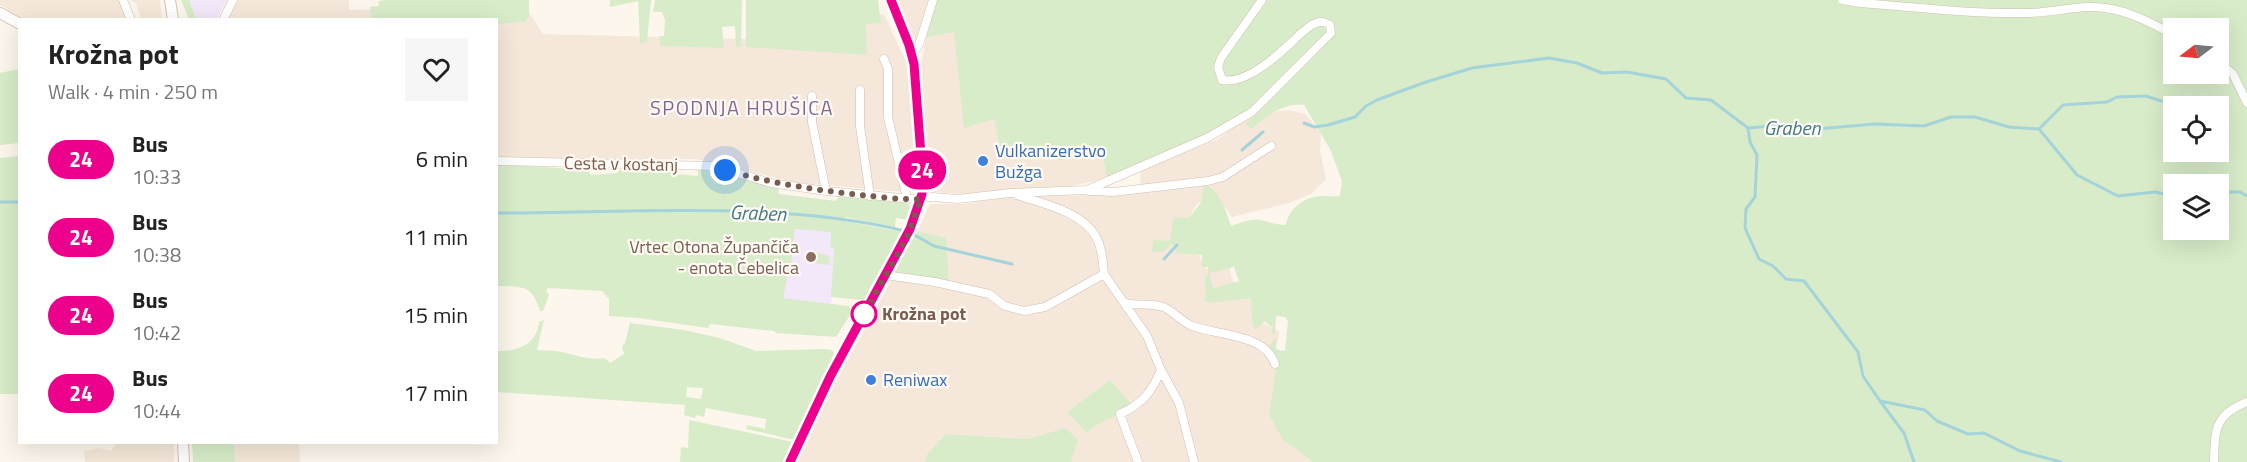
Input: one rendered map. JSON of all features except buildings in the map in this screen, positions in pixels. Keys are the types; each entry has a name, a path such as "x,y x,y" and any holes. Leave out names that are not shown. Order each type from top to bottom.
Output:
{"street":[{"path":"123,0 130,18"},
{"path":"170,0 173,18"},
{"path":"224,18 233,0"},
{"path":"790,462 830,377 909,233 921,199 923,181 915,74 912,55 891,0"},
{"path":"912,55 919,45 933,0"},
{"path":"1087,190 1143,167 1237,123 1252,112 1332,33 1330,25 1316,23 1276,57 1252,72 1236,80 1222,80 1218,67 1221,58 1262,0"},
{"path":"1842,0 2026,14 2090,7 2108,8 2125,11 2163,29"},
{"path":"0,13 18,23"},
{"path":"884,59 888,69 888,117 907,198"},
{"path":"2229,71 2233,74 2247,103"},
{"path":"860,90 860,126 870,196"},
{"path":"812,96 812,123 826,191"},
{"path":"921,199 958,199 1010,193 1087,190 1113,192 1208,181 1223,177 1271,146"},
{"name":"Cesta v kostanj","path":"498,161 713,166 771,183 870,196 921,199"},
{"path":"1010,193 1058,207 1085,224 1096,237 1103,258 1104,274 1147,336 1161,370 1179,404 1194,462"},
{"path":"885,275 935,282 989,294 1005,306 1024,311 1045,307 1104,274"},
{"path":"1126,303 1163,307 1191,325 1233,334 1258,345 1272,355 1275,364"},
{"path":"1138,462 1120,414 1137,406 1149,395 1161,370"},
{"path":"2214,462 2218,424 2226,413 2247,402"},
{"path":"183,444 184,462"}],"shaded area":[{"path":"0,0 120,0 128,18 21,18 0,5"},
{"path":"130,0 160,0 162,18 141,18 136,3"},
{"path":"189,0 227,0 217,18 196,18"},
{"path":"238,0 349,0 349,10 525,6 543,34 862,42 867,16 884,14 906,62 915,131 916,187 911,191 889,191 794,182 697,159 498,158 498,18 229,18"},
{"path":"897,0 930,0 917,40 914,41"},
{"path":"954,32 994,118 1002,150 1031,147 1058,161 1101,150 1107,178 1058,189 1017,189 963,194 931,190 921,65 926,37"},
{"path":"1289,110 1305,114 1321,132 1320,151 1326,179 1311,194 1289,203 1232,217 1214,192 1197,204 1187,220 1185,235 1208,270 1228,262 1237,296 1249,294 1253,317 1279,332 1275,356 1283,440 1313,462 1071,462 1065,428 1027,439 946,434 927,454 925,462 798,462 830,392 913,241 930,204 964,204 1004,197 1134,194 1140,186 1141,171 1218,139 1252,114"},
{"name":"Vrtec Otona Župančiča - enota Čebelica","path":"790,217 840,221 831,304 781,298"},
{"path":"115,444 174,444 174,462 85,462 84,451 99,448 111,451"},
{"path":"232,444 299,444 300,462 233,462"}],"green space":[{"path":"181,0 189,0 196,18 189,18"},
{"path":"529,0 529,16 525,22 498,24 498,18 371,18 370,7 379,6 378,1"},
{"path":"610,0 651,0 647,42 640,43 638,1 610,7"},
{"path":"655,0 742,0 741,47 736,47 735,26 722,27 724,48 661,46 659,36 664,36 665,20 662,12 653,12"},
{"path":"746,0 878,0 881,23 866,24 867,55 746,47"},
{"path":"936,0 2247,0 2247,462 1313,462 1283,440 1269,415 1277,364 1266,350 1276,338 1276,349 1285,350 1288,321 1285,317 1276,316 1275,335 1271,332 1273,328 1264,321 1256,330 1253,325 1250,298 1211,303 1204,300 1208,267 1202,267 1202,255 1174,253 1177,248 1172,244 1163,252 1152,252 1153,240 1170,241 1174,217 1188,218 1198,206 1203,195 1203,184 1218,196 1231,226 1257,220 1286,225 1293,209 1303,201 1320,196 1340,196 1342,181 1330,149 1304,105 1282,108 1251,129 1246,124 1277,90 1240,120 1107,178 1101,150 1058,161 1031,147 1001,151 994,119 964,128 954,32 926,37","holes":["1234,267 1239,281 1213,288 1209,273"]},
{"path":"18,69 18,143 0,145 0,73"},
{"path":"18,156 18,394 0,394 0,158"},
{"path":"498,164 588,170 591,175 617,173 620,170 673,168 675,174 698,176 698,168 710,171 710,176 722,179 724,175 778,188 779,194 836,201 838,197 901,201 909,204 912,212 910,220 896,218 895,227 845,217 845,221 902,232 877,275 869,297 863,300 831,297 834,248 830,247 831,232 795,229 790,274 788,274 783,298 849,306 852,312 836,337 776,333 710,324 708,328 609,316 609,299 602,291 548,288 546,291 549,295 543,311 540,311 529,291 498,286"},
{"path":"917,231 946,238 949,286 894,273"},
{"path":"815,252 829,256 830,265 814,263"},
{"path":"544,320 537,350 559,351 588,358 605,358 610,363 624,354 622,347 630,323 684,330 720,338 756,351 825,349 832,350 834,354 795,440 746,429 747,425 765,429 766,419 706,408 704,417 696,415 695,418 684,415 685,405 498,392 498,351 524,346 530,342 539,322","holes":["687,387 703,388 701,399 686,397"]},
{"path":"1110,380 1134,407 1098,424 1087,433 1067,412"},
{"path":"689,420 793,442 784,462 680,462 681,447 688,448"},
{"path":"1065,428 1078,440 1071,462 925,462 927,454 946,434 1027,439"},
{"path":"192,444 234,444 235,462 193,462"}],"waterway":[{"name":"Graben","path":"1304,123 1314,127 1355,117 1366,106 1377,100 1472,68 1549,58 1577,63 1602,73 1627,72 1666,79 1686,98 1711,100 1748,128 1795,124 1816,129 1875,124 1924,126 1951,117 1975,117 2009,127 2039,129 2077,175 2118,196 2155,192 2163,194"},
{"path":"2039,129 2063,105 2107,102 2117,97 2146,96 2163,101"},
{"path":"1748,128 1750,142 1757,155 1755,197 1746,209 1745,228 1759,259 1773,266 1786,279 1804,281 1858,352 1863,376 1880,401 1925,410 1937,421 1968,434 1984,433 2020,451 2061,462"},
{"name":"Graben","path":"1242,150 1263,132"},
{"name":"Graben","path":"2229,192 2240,192 2247,196"},
{"name":"Graben","path":"0,202 18,202"},
{"name":"Graben","path":"498,213 702,210 754,212 856,221 905,231"},
{"name":"Graben","path":"911,233 934,246 1012,264"},
{"name":"Graben","path":"1164,259 1177,245"},
{"path":"1880,401 1904,433 1914,462"}],"bus line":[{"name":"24","path":"790,462 830,377 907,237 922,194 914,64 891,0"}],"place":[{"name":"Vulkanizerstvo Bužga","path":"983,161"},
{"name":"Vrtec Otona Župančiča - enota Čebelica","path":"811,257"},
{"name":"Krožna pot","path":"864,314"},
{"name":"Reniwax","path":"871,380"}],"district":[{"name":"SPODNJA HRUŠICA","path":"742,108"}],"route":[{"path":"725,170 771,183 826,191 921,199 907,237 864,314"}]}
